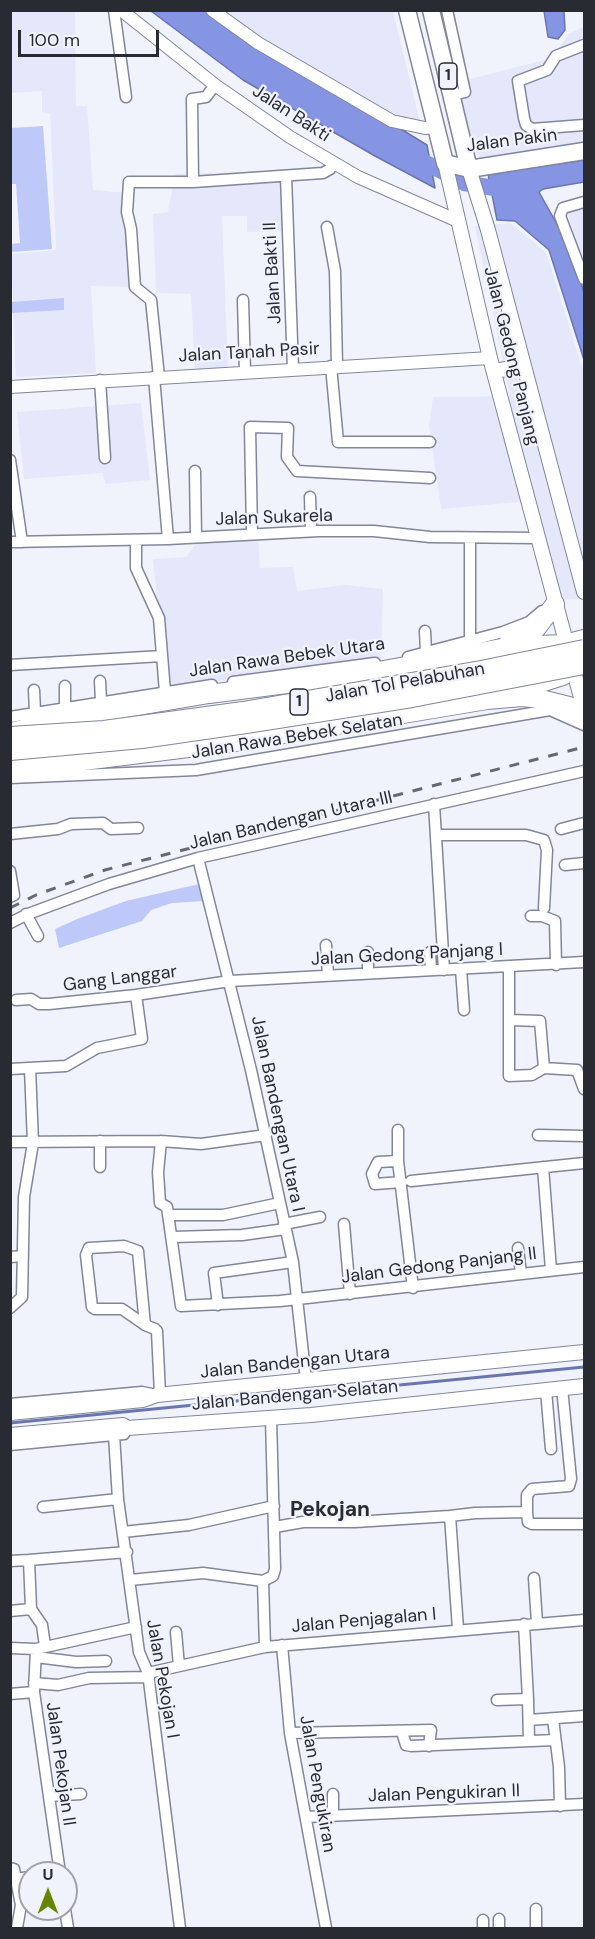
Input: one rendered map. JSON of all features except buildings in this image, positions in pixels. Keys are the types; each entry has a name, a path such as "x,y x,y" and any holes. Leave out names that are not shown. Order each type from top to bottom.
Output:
{"highway":[{"name":"Jalan Gedong Panjang","path":"407,10 445,166"},
{"name":"Jalan Gedong Panjang","path":"431,10 472,175"},
{"name":"Jalan Pakin","path":"445,166 472,175 585,151"},
{"path":"10,734 62,718 197,695 357,675 478,646 536,629 554,601"},
{"path":"478,646 566,644 585,639"},
{"name":"Jalan Tol Pelabuhan","path":"10,734 104,730 243,711 481,670 585,649"},
{"path":"487,700 581,670"},
{"name":"Jalan Tol Pelabuhan","path":"10,751 142,739 581,670"},
{"path":"10,766 75,762 229,743 487,700 522,697 541,699 569,706 585,715"}],"main road":[{"name":"Jalan Gedong Panjang","path":"445,166 492,364 554,601 566,644 581,670 585,709"},
{"name":"Jalan Gedong Panjang","path":"472,175 585,592"},
{"path":"458,219 486,224"},
{"path":"492,364 524,366"},
{"name":"Jalan Bandengan Utara","path":"10,1413 142,1400 159,1395 585,1352"},
{"name":"Jalan Bandengan Selatan","path":"10,1435 113,1430 123,1425 128,1428 272,1418 585,1386"}],"street":[{"path":"114,10 126,97"},
{"name":"Jalan Bakti","path":"121,10 215,85 290,138 357,177 458,219"},
{"path":"213,10 258,43 392,121 425,128 436,127"},
{"path":"447,10 465,92 453,95"},
{"path":"585,45 556,56 547,70 518,81 526,125 532,129 585,125"},
{"path":"193,182 192,99 206,97 215,85"},
{"path":"168,539 151,300 135,287 131,229 127,212 129,182 193,182 323,173 330,169 333,162"},
{"name":"Jalan Bakti II","path":"286,176 293,369"},
{"path":"585,202 563,208 560,216 585,279"},
{"path":"327,227 335,271 334,366 338,442 430,442"},
{"path":"243,300 245,372"},
{"name":"Jalan Tanah Pasir","path":"10,387 334,366 492,364"},
{"path":"100,380 105,458"},
{"path":"252,534 250,427 288,428 287,457 297,471 430,478"},
{"path":"10,460 16,542"},
{"path":"195,471 196,537"},
{"path":"310,497 311,531"},
{"name":"Jalan Sukarela","path":"16,542 168,539 311,531 374,531 470,538 538,538"},
{"path":"470,538 478,646"},
{"path":"136,540 136,568 159,618 165,692"},
{"path":"425,631 426,653"},
{"name":"Jalan Rawa Bebek Utara","path":"10,717 65,706 363,665 478,646"},
{"path":"10,665 162,656"},
{"path":"100,681 101,701"},
{"path":"65,686 65,706"},
{"path":"34,690 35,712"},
{"name":"Jalan Rawa Bebek Selatan","path":"10,778 196,770 550,711 585,726"},
{"name":"Jalan Bandengan Utara III","path":"10,923 109,884 198,858 585,771"},
{"path":"434,804 444,970"},
{"path":"10,834 58,829 71,824 103,823 111,829 138,828"},
{"path":"561,829 585,823"},
{"path":"436,835 526,835 544,840 547,850 544,908"},
{"name":"Jalan Bandengan Utara I","path":"198,858 230,981 293,1262 306,1380"},
{"path":"565,865 585,863"},
{"path":"10,872 12,896"},
{"path":"26,915 38,936"},
{"path":"531,916 542,916 555,921 556,965"},
{"path":"326,945 328,975"},
{"path":"368,952 368,973"},
{"path":"430,952 431,970"},
{"name":"Jalan Gedong Panjang I","path":"230,981 585,962"},
{"path":"509,967 509,1077 531,1076 544,1068 577,1070 585,1089"},
{"path":"461,969 464,1010"},
{"name":"Gang Langgar","path":"16,1000 31,999 43,1004 136,995 230,981"},
{"path":"10,1069 66,1066 96,1048 142,1039 136,995"},
{"path":"510,1020 540,1021 544,1068"},
{"path":"10,1308 22,1297 26,1175 33,1143 30,1068"},
{"path":"398,1130 398,1161 406,1182 413,1288"},
{"path":"10,1142 161,1141 201,1144 266,1135"},
{"path":"538,1135 585,1136"},
{"path":"100,1141 100,1167"},
{"path":"161,1141 158,1172 160,1203 167,1206 173,1237 242,1235 320,1217"},
{"path":"398,1161 378,1162 372,1174 375,1184 585,1163"},
{"path":"543,1167 551,1270"},
{"path":"168,1215 223,1215 280,1203"},
{"path":"10,1222 24,1223"},
{"path":"344,1224 350,1294"},
{"name":"Jalan Gedong Panjang II","path":"173,1237 179,1304 183,1306 297,1299 413,1288 585,1267"},
{"path":"10,1404 142,1392 159,1395 157,1331 145,1325 122,1309 92,1307 86,1255 88,1248 124,1246 138,1251 145,1325"},
{"path":"518,1248 521,1274"},
{"path":"10,1257 23,1256"},
{"path":"218,1305 214,1273 293,1262"},
{"path":"562,1388 571,1484 565,1487 532,1489 527,1495 526,1512 528,1522 532,1524 585,1524"},
{"path":"546,1390 551,1449"},
{"path":"130,1580 203,1573 263,1581 273,1576 275,1527 272,1418"},
{"path":"10,1445 113,1430"},
{"name":"Jalan Pekojan I","path":"113,1430 118,1498 139,1652 149,1675 180,1929"},
{"path":"44,1507 118,1498"},
{"path":"123,1532 189,1525 274,1506"},
{"path":"275,1527 303,1522 355,1522 450,1516 475,1512 526,1512"},
{"path":"450,1516 458,1629"},
{"path":"10,1562 127,1552"},
{"name":"Jalan Pekojan II","path":"29,1560 32,1609 42,1625 34,1687 58,1861"},
{"path":"534,1578 537,1623"},
{"path":"263,1581 265,1647"},
{"path":"10,1611 32,1609"},
{"name":"Jalan Penjagalan I","path":"10,1694 34,1687 58,1685 88,1678 149,1675 265,1647 585,1620"},
{"path":"524,1624 529,1741"},
{"path":"39,1651 136,1626"},
{"path":"176,1632 179,1666"},
{"name":"Jalan Pengukiran","path":"282,1645 290,1733 326,1929"},
{"path":"10,1648 39,1651 76,1662 106,1661"},
{"path":"497,1700 528,1699"},
{"path":"529,1720 585,1716"},
{"path":"553,1719 560,1806"},
{"path":"290,1733 431,1730 429,1746"},
{"path":"402,1732 406,1745 555,1740"},
{"path":"49,1796 81,1794"},
{"path":"333,1794 333,1815"},
{"name":"Jalan Pengukiran II","path":"306,1816 585,1804"},
{"path":"10,1868 14,1869 14,1886 21,1905 17,1929"},
{"path":"537,1909 537,1929"}],"shaded area":[{"path":"11,11 75,11 76,106 87,106 93,190 127,193 133,287 91,286 96,373 16,377 11,254 56,250 50,113 42,112 42,91 11,93"},
{"path":"211,11 393,11 421,127 258,46"},
{"path":"584,27 584,158 488,172 463,130 454,83 553,58 568,34"},
{"path":"43,126 52,249 11,252 11,244 20,243 16,184 11,184 11,128"},
{"path":"282,171 285,231 247,232 247,216 222,216 228,369 195,371 191,294 156,293 153,214 168,212 175,174"},
{"path":"584,203 584,272 566,207"},
{"path":"510,223 546,252 584,373 584,599 550,600 529,501 441,509 429,426 433,397 510,396 475,226"},
{"path":"64,298 64,310 11,313 11,302"},
{"path":"141,403 150,480 105,484 103,473 24,479 17,412"},
{"path":"258,534 260,568 293,567 297,591 346,585 383,589 381,660 166,688 153,559 186,557 202,535"},
{"path":"199,884 205,901 172,903 151,910 142,921 59,948 55,929 126,901"}],"water":[{"path":"151,11 207,11 427,145 435,188 243,80"},
{"path":"544,11 564,11 565,30 558,39 548,37"},
{"path":"584,160 584,182 543,189 539,192 572,251 584,293 584,360 549,250 515,221 497,220 488,174"}],"waterway":[{"path":"411,155 464,183 500,189 513,186"},
{"path":"10,1423 584,1367"}],"railway":[{"path":"10,908 36,895 105,870 584,747"}],"district":[{"name":"Pekojan","path":"330,1510"}]}
